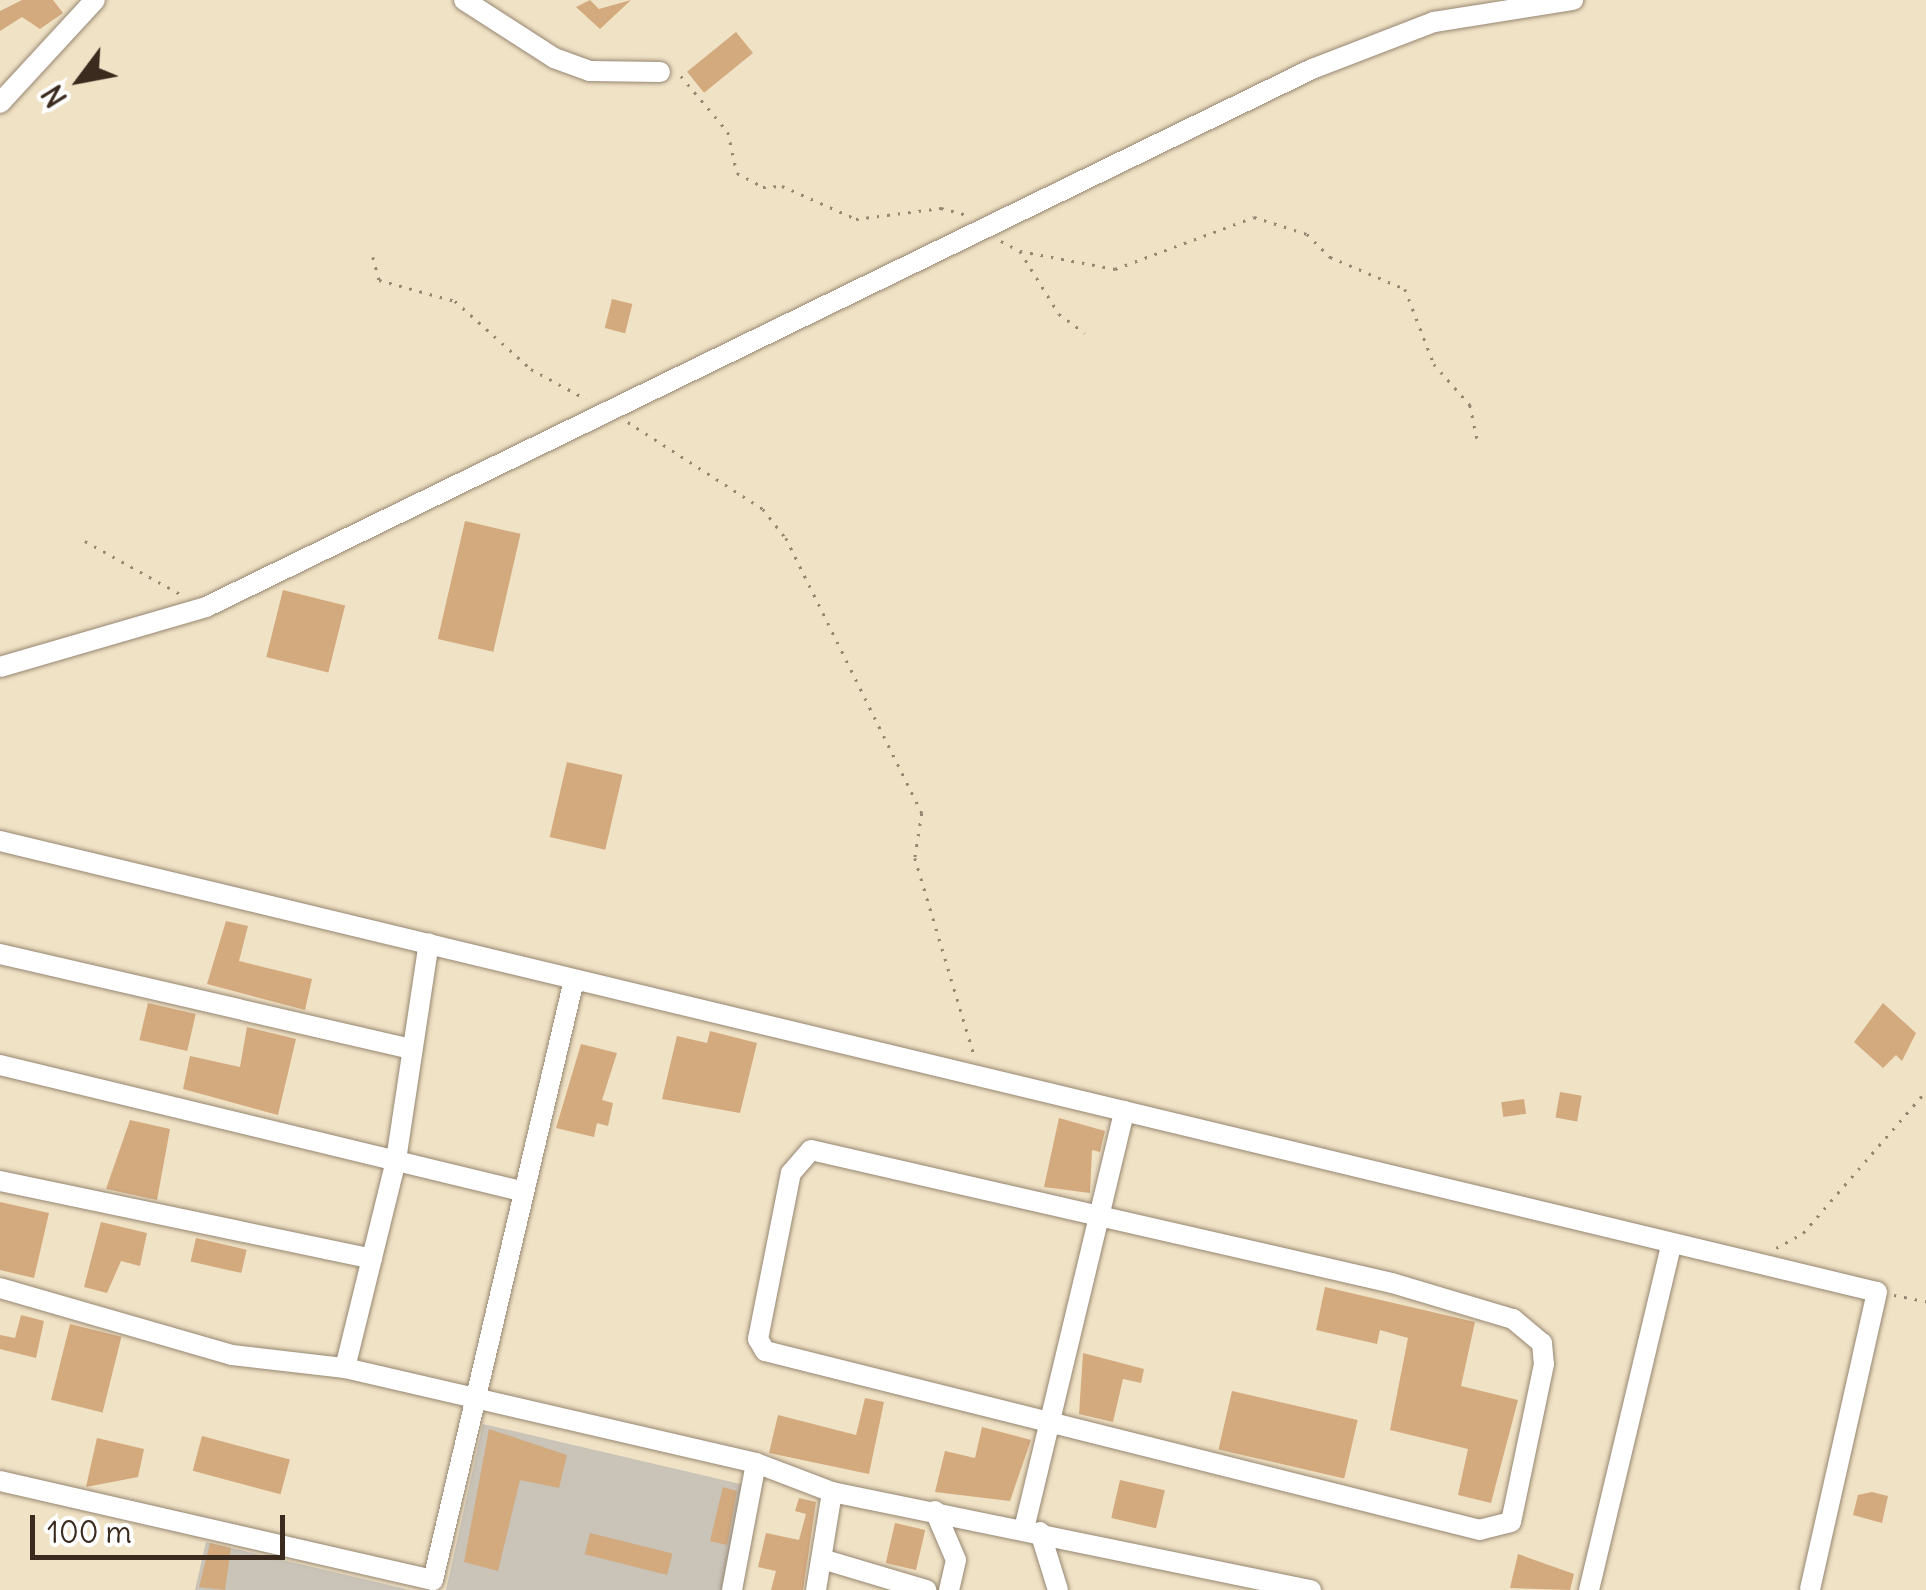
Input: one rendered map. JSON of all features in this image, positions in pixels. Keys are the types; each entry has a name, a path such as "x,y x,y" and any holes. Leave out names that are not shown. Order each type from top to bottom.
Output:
{"street":[{"path":"0,103 96,0"},
{"path":"464,0 554,58 590,71 660,72"},
{"path":"0,667 206,607 1233,103 1434,22 1573,0"},
{"path":"0,840 1124,1111 1571,1214 1670,1246 1878,1292 1810,1590"},
{"path":"346,1368 396,1160 428,943"},
{"path":"0,954 411,1049"},
{"path":"0,1481 432,1580 574,980"},
{"path":"0,1065 521,1191"},
{"path":"1058,1590 1032,1530 1124,1111"},
{"path":"811,1150 1104,1216 1392,1283 1533,1331 1544,1364 1518,1508 1511,1522 1480,1530 1052,1428 764,1351 758,1339 791,1172 811,1150"},
{"path":"0,1181 372,1259"},
{"path":"1589,1590 1670,1246"},
{"path":"0,1288 232,1354 346,1368 756,1463 832,1492 1310,1590"},
{"path":"732,1590 756,1463"},
{"path":"816,1590 832,1492"},
{"path":"935,1511 956,1560 949,1590"},
{"path":"822,1560 926,1590"}],"path":[{"path":"660,72 688,78 728,132 737,173 763,187 782,186 856,219 941,208 964,212 980,228 1020,251 1115,268 1254,217 1307,234 1330,257 1405,289 1434,364 1470,405 1478,444"},
{"path":"1020,251 1059,314 1085,332"},
{"path":"374,257 379,280 456,301 550,383 606,411 763,510 786,538 922,812 914,858 978,1074"},
{"path":"85,542 206,607"},
{"path":"1748,1262 1804,1233 1926,1091"},
{"path":"1878,1292 1926,1301"}],"shaded area":[{"path":"483,1424 749,1486 724,1590 446,1590"},
{"path":"206,1542 410,1590 195,1590"}],"building":[{"path":"22,0 53,0 63,13 40,29 22,17 0,31 0,11"},
{"path":"590,0 599,9 631,0 600,29 576,7"},
{"path":"736,32 753,53 704,93 687,72"},
{"path":"612,299 632,304 625,333 605,328"},
{"path":"465,521 521,534 493,652 438,639"},
{"path":"283,590 345,605 328,672 266,657"},
{"path":"567,762 623,775 605,850 550,837"},
{"path":"226,921 248,926 239,961 312,979 305,1010 207,984"},
{"path":"148,1003 196,1014 187,1051 139,1040"},
{"path":"1883,1003 1916,1033 1902,1061 1896,1055 1883,1068 1854,1042"},
{"path":"247,1027 296,1039 278,1115 183,1089 190,1056 240,1067"},
{"path":"710,1031 757,1043 740,1113 662,1099 677,1036 707,1043"},
{"path":"581,1044 617,1053 602,1100 613,1103 608,1126 597,1123 594,1137 556,1128"},
{"path":"1560,1092 1582,1096 1577,1121 1555,1118"},
{"path":"1524,1099 1526,1114 1503,1117 1501,1102"},
{"path":"1059,1118 1105,1131 1100,1152 1092,1150 1090,1193 1044,1187"},
{"path":"130,1120 170,1129 157,1200 106,1189"},
{"path":"0,1202 49,1213 34,1278 0,1270"},
{"path":"101,1222 147,1233 140,1266 121,1261 107,1293 84,1287"},
{"path":"196,1238 247,1250 241,1273 191,1261"},
{"path":"1325,1287 1475,1322 1461,1386 1518,1400 1491,1503 1458,1495 1468,1449 1390,1430 1408,1338 1380,1330 1377,1344 1316,1330"},
{"path":"21,1315 44,1321 36,1358 0,1349 0,1335 15,1338"},
{"path":"70,1324 121,1337 103,1413 51,1400"},
{"path":"1083,1353 1144,1369 1141,1383 1123,1379 1113,1422 1079,1414"},
{"path":"1232,1391 1358,1420 1344,1478 1219,1449"},
{"path":"865,1398 884,1402 869,1474 769,1453 778,1415 856,1435"},
{"path":"982,1427 1031,1440 1010,1501 935,1492 945,1451 975,1458"},
{"path":"489,1429 567,1455 559,1488 520,1480 498,1571 464,1562"},
{"path":"202,1436 290,1460 281,1494 193,1471"},
{"path":"97,1438 144,1449 138,1477 86,1487"},
{"path":"1120,1480 1165,1490 1156,1528 1111,1518"},
{"path":"723,1487 737,1491 727,1545 710,1541"},
{"path":"1872,1492 1888,1496 1882,1523 1853,1515 1858,1495"},
{"path":"799,1498 816,1502 803,1590 771,1590 776,1571 758,1567 766,1533 799,1540 806,1514 795,1511"},
{"path":"895,1523 925,1530 916,1570 886,1563"},
{"path":"590,1533 672,1554 667,1575 585,1554"},
{"path":"210,1543 231,1548 225,1590 199,1587"},
{"path":"1518,1554 1574,1574 1570,1590 1510,1588"}]}
